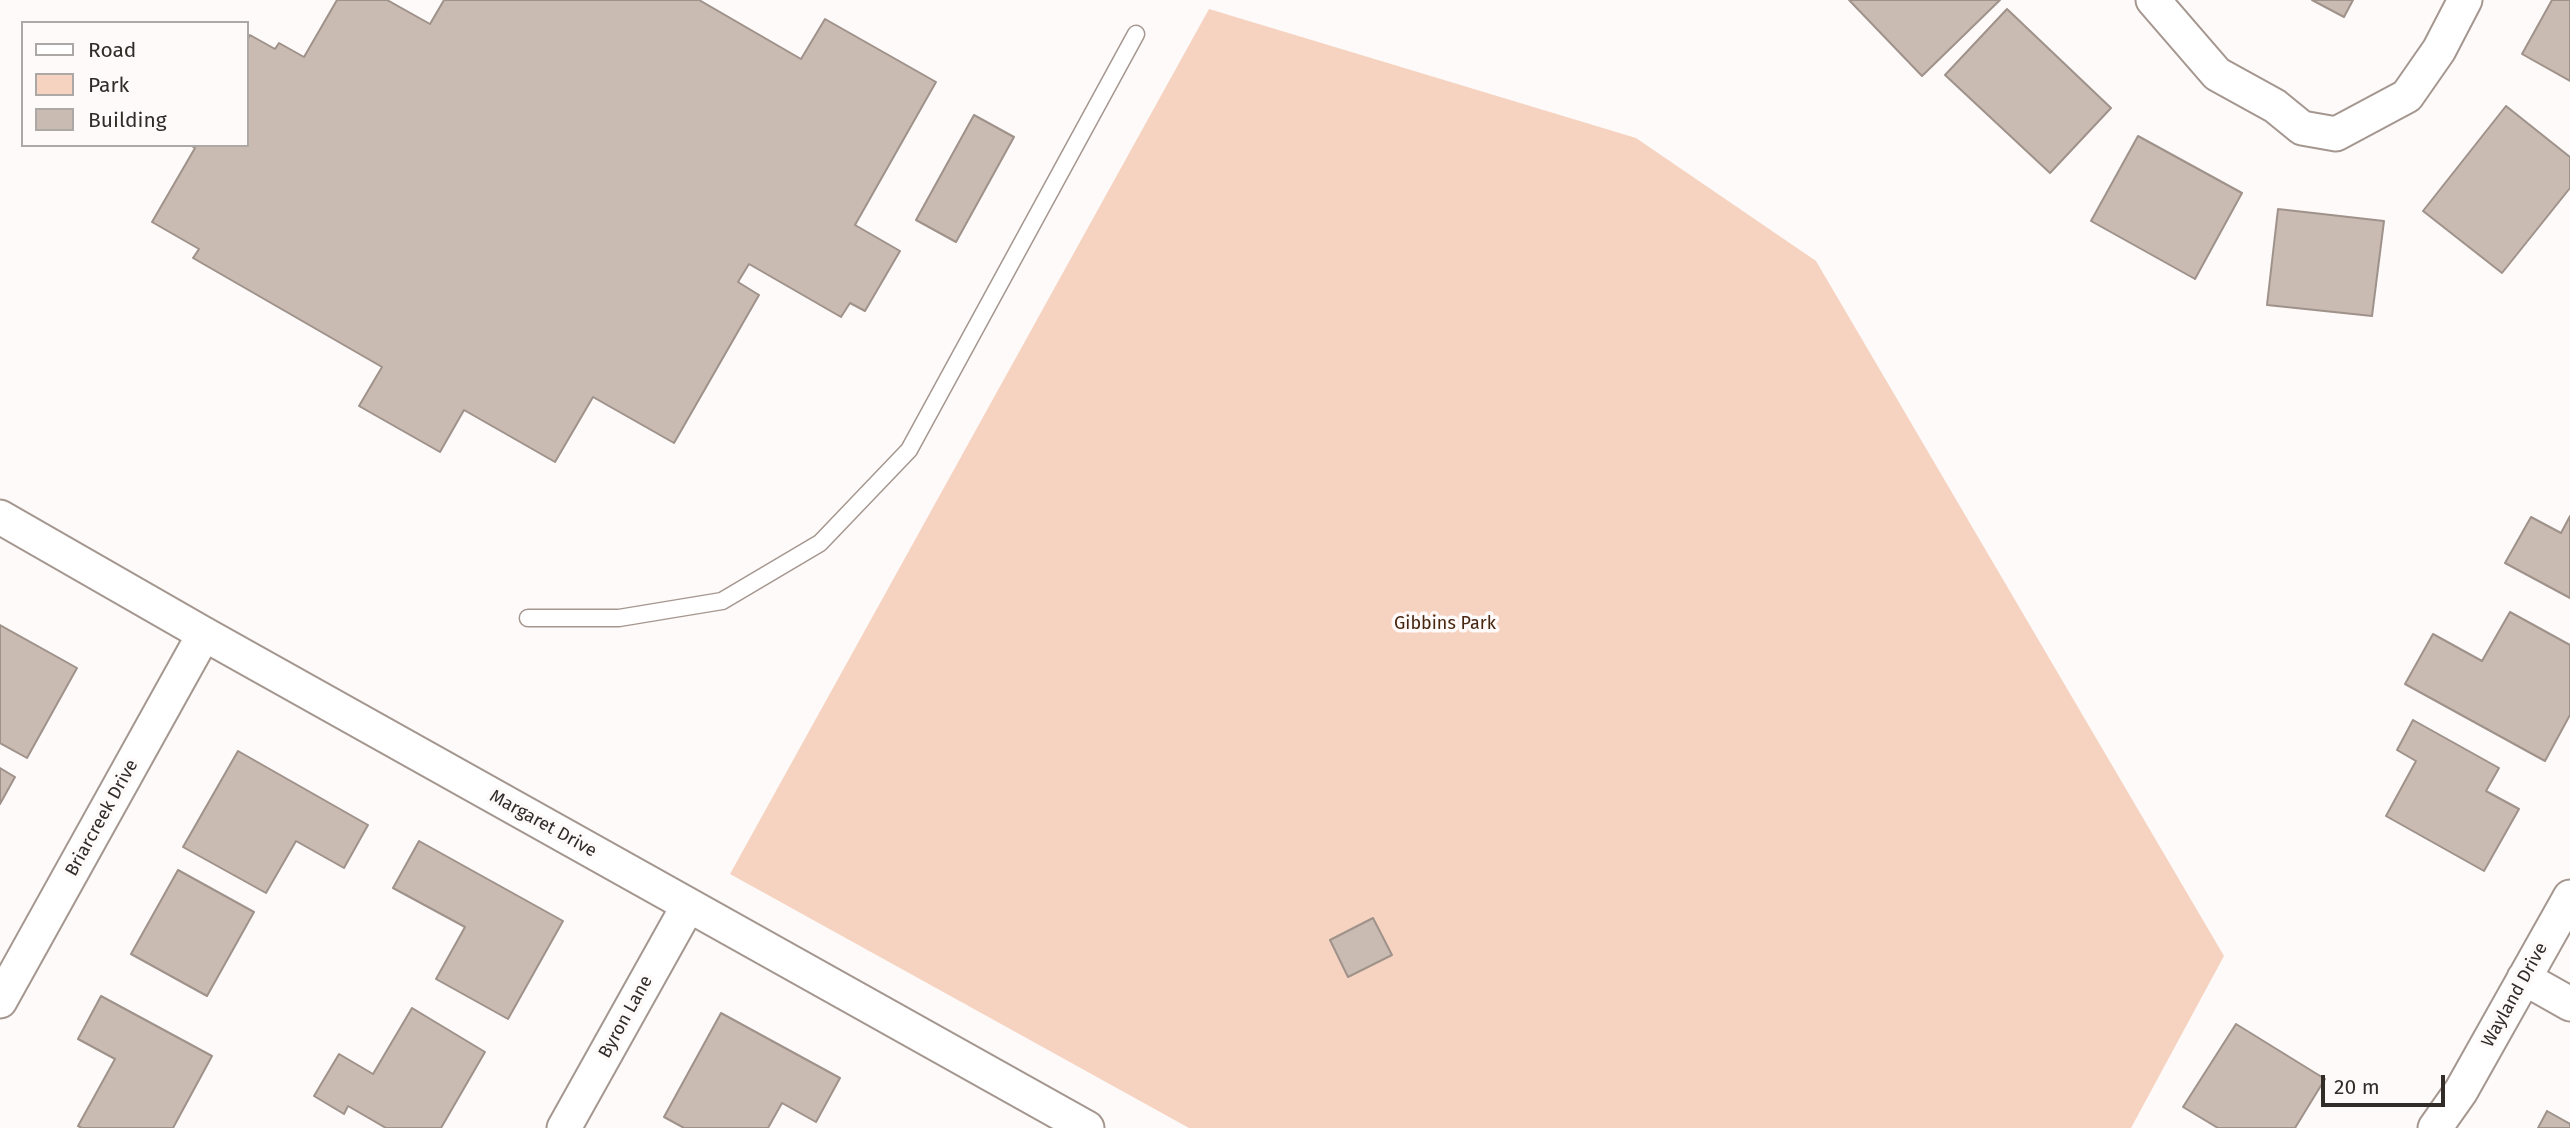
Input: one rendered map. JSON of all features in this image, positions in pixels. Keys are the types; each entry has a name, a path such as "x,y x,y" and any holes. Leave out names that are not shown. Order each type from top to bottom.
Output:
{"street":[{"path":"2153,0 2217,74 2275,106 2302,128 2336,134 2407,96 2439,50 2465,0"},
{"name":"Margaret Drive","path":"0,517 1087,1128"},
{"name":"Briarcreek Drive","path":"0,1001 204,634"},
{"name":"Wayland Drive","path":"2435,1128 2461,1091 2570,897"},
{"name":"Byron Lane","path":"564,1128 688,906"},
{"path":"2524,978 2570,1004"}],"lane":[{"path":"528,618 619,618 722,601 820,543 909,450 1136,34"}],"green space":[{"name":"Gibbins Park","path":"1209,9 1636,138 1816,261 2224,956 2131,1128 1189,1128 730,874"}],"building":[{"path":"337,0 387,0 430,24 444,0 699,0 801,59 825,19 936,82 855,225 900,251 865,311 850,303 841,317 749,264 738,282 759,295 674,443 593,397 555,462 464,410 440,452 359,406 382,367 193,258 199,249 152,222 193,147 248,147 250,35 275,49 279,43 304,57"},
{"path":"1849,0 2000,0 1922,76"},
{"path":"2312,0 2353,0 2344,17"},
{"path":"2552,0 2570,0 2570,81 2522,54"},
{"path":"2007,9 2111,108 2050,173 1945,75"},
{"path":"2506,106 2570,157 2570,188 2502,273 2423,211"},
{"path":"974,115 1014,137 956,242 916,220"},
{"path":"2138,136 2242,193 2195,279 2091,221"},
{"path":"2278,209 2384,221 2372,316 2267,305"},
{"path":"2570,516 2570,598 2505,563 2531,517 2561,533"},
{"path":"2510,612 2570,645 2570,715 2545,761 2405,684 2433,634 2482,661"},
{"path":"0,625 77,668 27,758 0,743"},
{"path":"2413,720 2499,768 2486,791 2519,809 2484,871 2386,816 2416,761 2397,750"},
{"path":"238,751 368,825 344,868 296,841 266,893 183,847"},
{"path":"0,768 15,777 0,804"},
{"path":"419,841 563,921 508,1019 436,979 465,927 393,888"},
{"path":"178,870 254,912 207,996 131,954"},
{"path":"1373,918 1392,955 1348,977 1330,940"},
{"path":"101,996 212,1056 173,1128 78,1126 115,1059 78,1039"},
{"path":"412,1008 485,1052 441,1128 386,1128 348,1106 344,1114 314,1096 339,1054 373,1074"},
{"path":"721,1013 840,1078 816,1122 782,1103 768,1128 684,1128 664,1117"},
{"path":"2236,1024 2325,1079 2295,1128 2218,1128 2183,1107"},
{"path":"2547,1111 2570,1124 2570,1128 2538,1128"}]}
